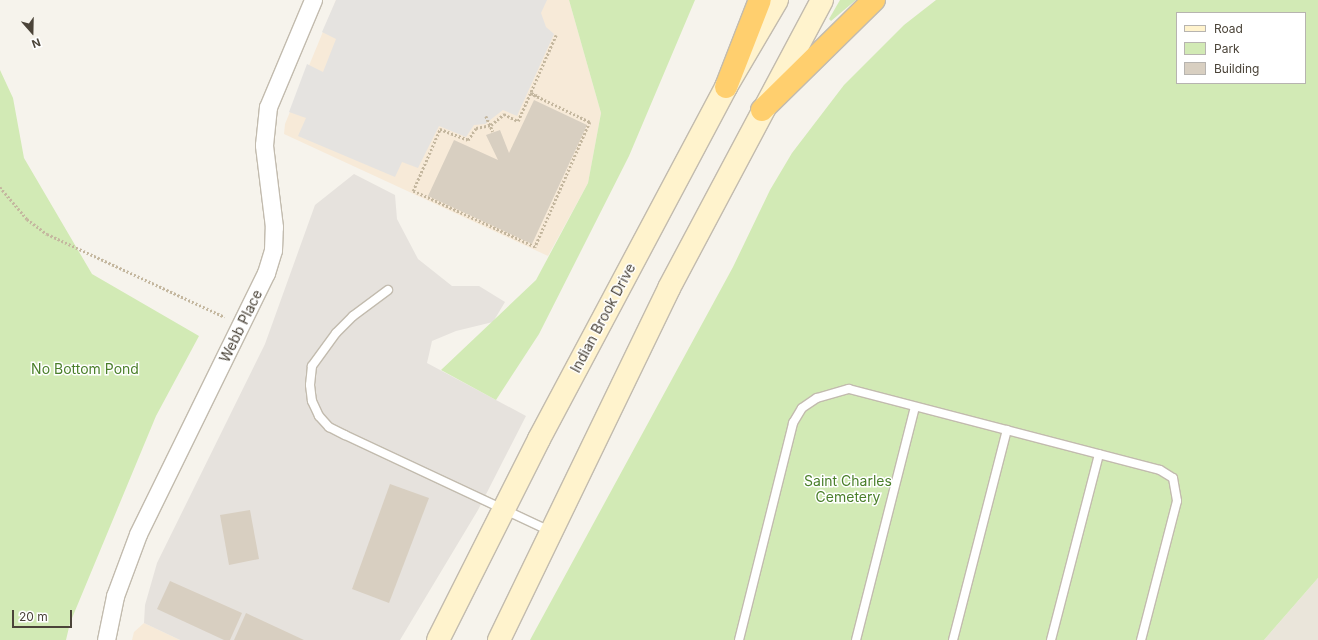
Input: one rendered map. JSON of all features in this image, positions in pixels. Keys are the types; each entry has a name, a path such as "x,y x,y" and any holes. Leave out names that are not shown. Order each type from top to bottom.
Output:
{"highway":[{"path":"726,87 760,0"},
{"path":"762,110 874,0"}],"main road":[{"name":"Indian Brook Drive","path":"438,640 504,509 726,87 777,0"},
{"path":"499,640 669,288 762,110 822,0"}],"street":[{"name":"Webb Place","path":"106,640 115,596 138,534 257,297 273,250 273,203 264,145 268,107 274,87 313,0"}],"lane":[{"path":"388,290 353,316 336,333 312,366 310,385 312,402 319,416 329,427 550,532"},
{"path":"739,640 793,423 802,408 817,398 849,389 1160,470 1173,478 1176,488 1177,501 1141,640"},
{"path":"856,640 915,406"},
{"path":"953,640 1007,430"},
{"path":"1051,640 1098,454"}],"path":[{"path":"530,93 590,122 535,247 413,191 440,128 468,140 476,128 489,126 504,114 518,121 530,93 556,35"},
{"path":"530,93 537,96"},
{"path":"486,116 489,126 493,132"},
{"path":"0,187 27,219 47,234 243,325"}],"shaded area":[{"path":"336,0 569,0 601,113 588,183 548,256 284,134 285,124"},
{"path":"336,0 547,0 541,13 546,27 554,34 517,116 503,110 485,124 474,125 466,137 439,126 418,168 402,162 395,177 298,136 306,118 289,112 307,64 323,72 336,39 322,32"},
{"path":"354,174 395,195 397,219 418,259 452,286 479,286 505,302 493,322 456,331 432,341 427,363 526,416 478,510 400,640 180,640 144,623 145,605 157,563 265,344 315,205"},
{"path":"1318,578 1318,640 1264,640"},
{"path":"144,623 180,640 132,640 134,632"}],"green space":[{"path":"569,0 695,0 629,156 539,334 496,400 441,370 536,280 588,183 601,113"},
{"path":"840,0 856,0 831,21 829,19"},
{"name":"Saint Charles Cemetery","path":"936,0 1318,0 1318,578 1264,640 530,640 733,267 770,190 792,153 844,85 904,25"},
{"name":"No Bottom Pond","path":"0,70 13,98 24,158 92,274 199,336 156,416 70,623 66,640 0,640"}],"building":[{"path":"534,100 587,125 532,244 428,196 454,140 498,160 486,135 500,130 509,153"},
{"path":"390,484 429,498 389,603 352,589"},
{"path":"250,510 259,559 229,565 220,515"},
{"path":"170,581 242,613 230,640 224,640 157,609"},
{"path":"246,613 304,640 234,640"}]}
